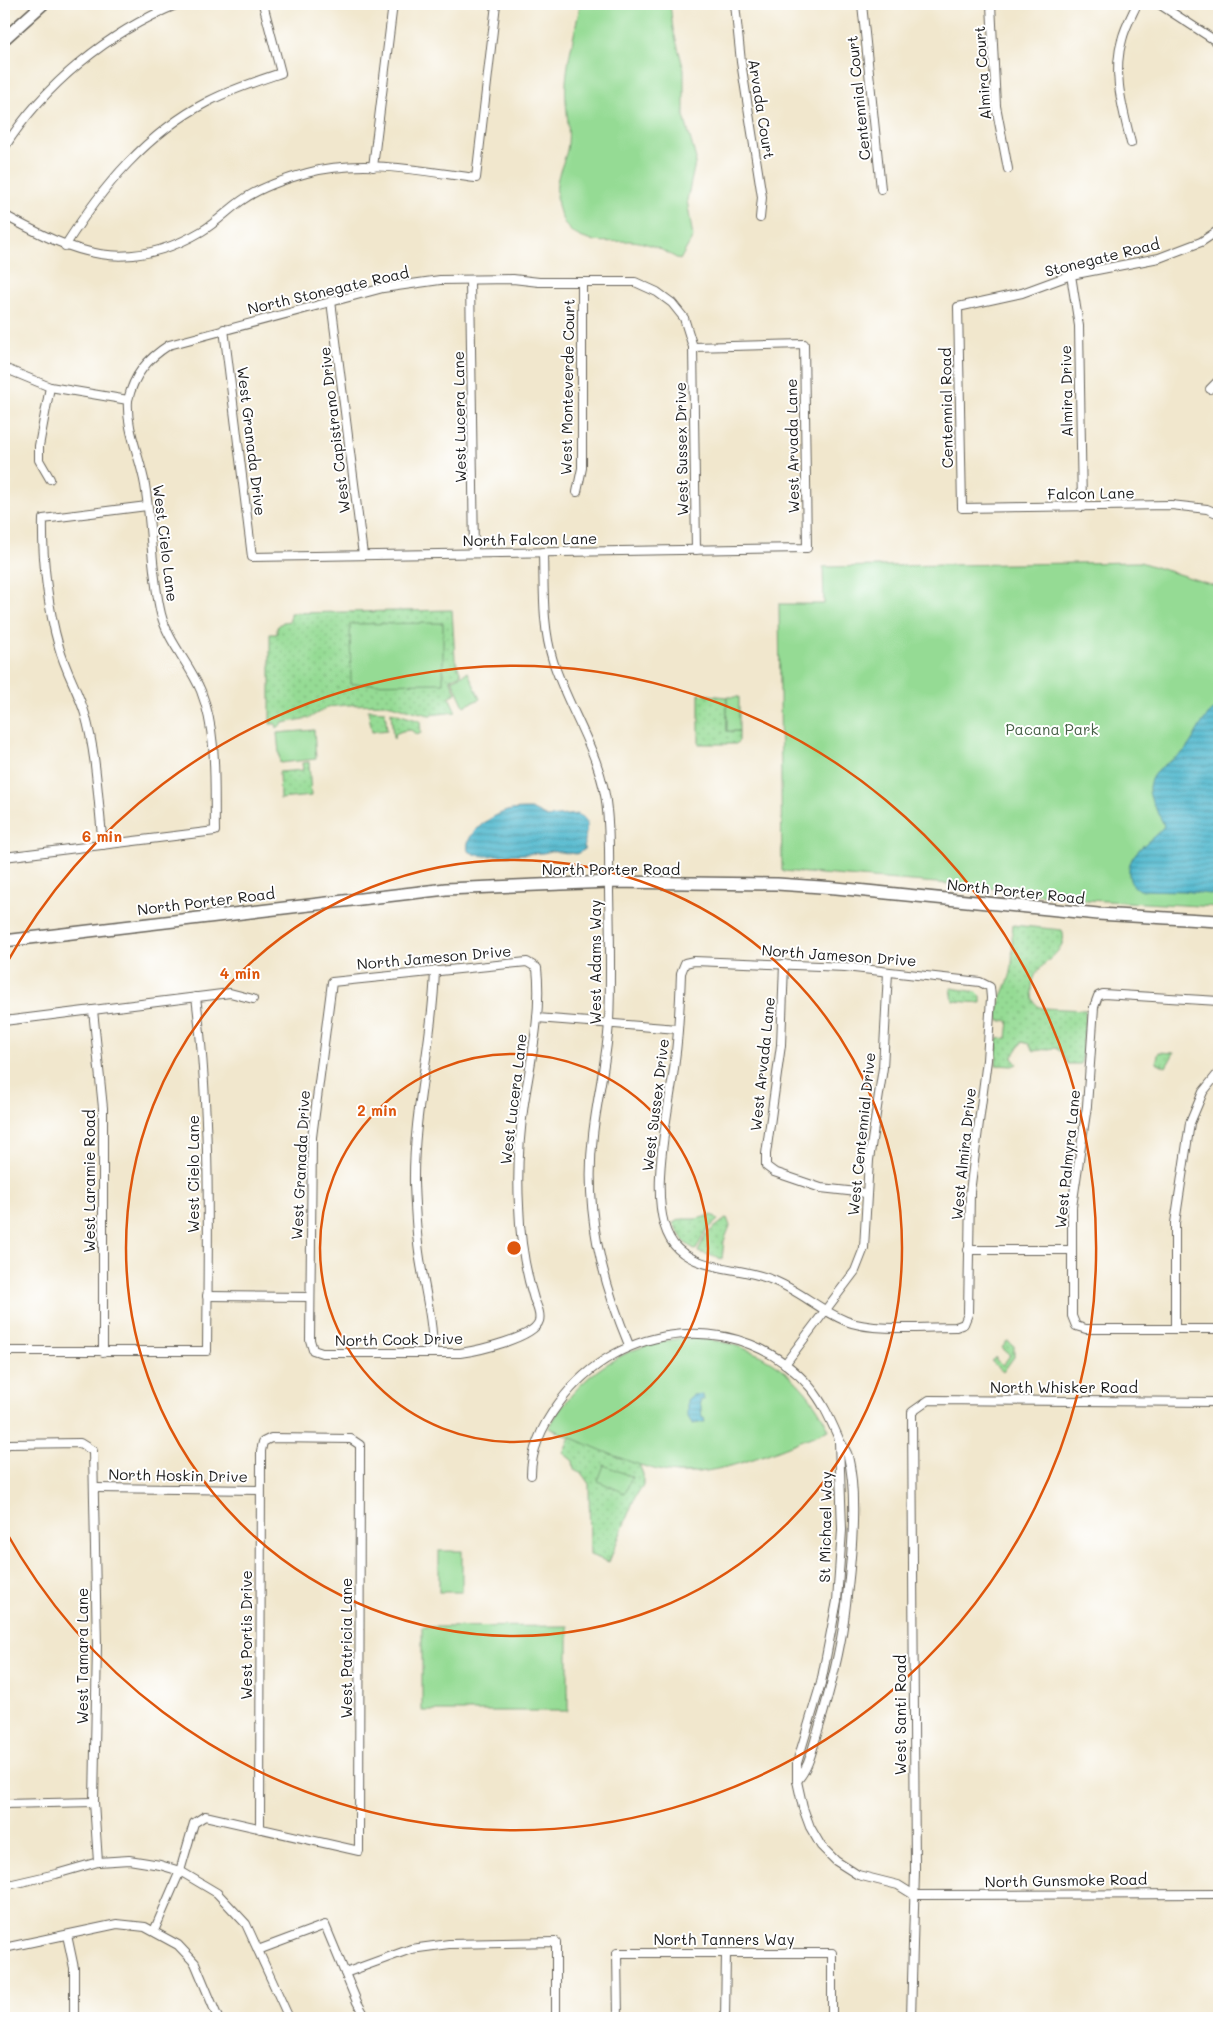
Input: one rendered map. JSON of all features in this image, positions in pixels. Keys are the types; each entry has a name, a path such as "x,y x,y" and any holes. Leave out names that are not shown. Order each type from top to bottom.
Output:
{"street":[{"path":"4,39 43,4"},
{"path":"4,148 11,136 55,84 98,49 159,11 178,4"},
{"path":"65,246 89,208 126,163 154,138 209,101 242,86 281,73 263,4"},
{"path":"373,167 393,4"},
{"path":"4,215 65,246 102,256 126,257 164,248 203,231 242,200 285,180 328,168 373,167 476,178 496,4"},
{"name":"Arvada Court","path":"735,4 741,62 762,197 760,218"},
{"name":"Centennial Court","path":"862,4 881,189"},
{"name":"Almira Court","path":"991,4 996,106 1008,169"},
{"path":"1131,142 1118,87 1118,60 1122,39 1137,4"},
{"path":"1159,4 1219,43"},
{"path":"4,130 11,136"},
{"name":"Stonegate Road","path":"958,307 1005,297 1071,275 1159,258 1193,245 1219,230"},
{"name":"Almira Drive","path":"1071,275 1079,326 1082,507"},
{"name":"North Stonegate Road","path":"128,400 132,384 154,355 169,345 383,288 415,283 512,278 539,282 635,282 657,292 672,303 684,318 693,347"},
{"name":"West Lucera Lane","path":"470,280 474,553"},
{"name":"West Monteverde Court","path":"578,492 582,468 582,282"},
{"name":"West Capistrano Drive","path":"332,301 363,555"},
{"name":"Centennial Road","path":"958,307 962,508"},
{"name":"West Granada Drive","path":"224,329 252,557"},
{"name":"West Arvada Lane","path":"693,347 804,344 807,548"},
{"name":"West Sussex Drive","path":"693,347 696,550"},
{"path":"4,368 50,387 128,400"},
{"path":"1210,389 1219,380"},
{"path":"50,387 39,446 39,460 50,479"},
{"name":"West Cielo Lane","path":"103,845 215,831 211,728 194,674 169,636 161,615 142,468 130,435 127,416 128,400"},
{"name":"Falcon Lane","path":"962,508 1171,505 1207,510 1219,514"},
{"path":"4,857 103,845 91,743 85,715 59,646 52,614 42,538 43,519 147,506"},
{"name":"North Falcon Lane","path":"252,557 807,548"},
{"name":"West Adams Way","path":"543,552 544,615 549,649 600,774 606,795 609,882 609,1024 592,1135 590,1168 591,1203 594,1236 602,1272 613,1307 629,1346"},
{"name":"North Porter Road","path":"4,941 446,889 609,882 777,884 836,888 1098,914 1219,921"},
{"name":"North Jameson Drive","path":"685,963 694,961 784,964 888,972 980,982 990,987"},
{"name":"North Jameson Drive","path":"332,982 528,962 537,968"},
{"name":"West Sussex Drive","path":"685,963 681,973 678,1029 671,1092 662,1143 660,1180 662,1211 667,1233 677,1248 706,1264 753,1273 783,1284 826,1310"},
{"name":"West Arvada Lane","path":"784,964 780,1054 766,1166 774,1172 821,1188 866,1193"},
{"name":"West Lucera Lane","path":"537,968 537,1018 520,1132 518,1184 525,1259 539,1312 539,1322"},
{"path":"433,1353 430,1311 420,1257 414,1182 418,1116 430,1042 435,970"},
{"name":"West Centennial Drive","path":"785,1364 861,1260 864,1248 866,1193 883,1068 888,972"},
{"name":"West Granada Drive","path":"313,1350 310,1340 312,1137 332,982"},
{"name":"West Almira Drive","path":"826,1310 843,1319 862,1325 956,1327 964,1324 968,1314 970,1192 988,1060 992,998 990,987"},
{"path":"4,1021 230,993 253,999"},
{"name":"West Palmyra Lane","path":"1175,1329 1086,1329 1076,1326 1072,1316 1072,1207 1087,1106 1094,1007 1098,996 1102,994 1219,1000"},
{"name":"West Cielo Lane","path":"103,1352 207,1351 208,1135 204,1060 196,997"},
{"name":"West Laramie Road","path":"94,1010 103,1108 103,1352"},
{"path":"537,1018 678,1029"},
{"path":"1219,1072 1203,1092 1190,1123 1175,1223 1175,1329 1219,1329"},
{"path":"968,1250 1072,1250"},
{"path":"207,1296 310,1297"},
{"name":"North Cook Drive","path":"313,1350 322,1353 433,1353 478,1350 534,1329 539,1322"},
{"path":"531,1475 536,1446 554,1410 564,1396 588,1371 629,1346 677,1333 716,1334 753,1345 785,1364"},
{"path":"4,1352 103,1352"},
{"name":"St Michael Way","path":"785,1364 810,1387 820,1401 839,1441 842,1530 837,1601 823,1674 797,1762 797,1781 803,1808 810,1827 821,1846 836,1862 858,1875 898,1885 914,1895"},
{"name":"North Whisker Road","path":"912,1412 929,1400 1219,1402"},
{"name":"West Santi Road","path":"911,2018 914,1895 912,1412"},
{"name":"West Patricia Lane","path":"260,1829 359,1851 360,1445 351,1439 270,1438 263,1442"},
{"name":"West Portis Drive","path":"260,1829 260,1490 263,1442"},
{"name":"North Hoskin Drive","path":"4,1446 9,1444 80,1443 93,1451"},
{"name":"West Tamara Lane","path":"93,1451 96,1488 97,1645 94,1802 98,1862"},
{"name":"North Hoskin Drive","path":"96,1488 260,1490"},
{"path":"4,1804 94,1802"},
{"path":"154,1931 180,1871 194,1822 206,1816 260,1829"},
{"path":"4,1886 98,1862 129,1860 160,1864 180,1871 217,1893 246,1924 289,2018"},
{"name":"North Gunsmoke Road","path":"914,1895 1219,1894"},
{"path":"4,1948 117,1924 146,1927 178,1945 195,1963 218,2018"},
{"path":"258,1950 325,1925 366,2018"},
{"path":"67,1935 74,1968 74,2018"},
{"path":"345,1973 411,1949 450,1944 556,1942 556,2018"},
{"name":"North Tanners Way","path":"618,2018 617,1953 832,1953 832,2018"},
{"path":"726,1953 726,2018"}],"green space":[{"path":"580,4 670,4 673,29 684,70 684,116 696,159 687,200 693,237 680,260 644,243 589,240 575,234 562,219 557,197 557,183 568,143 566,82 568,62"},
{"name":"Pacana Park","path":"1140,562 1219,587 1219,907 1087,900 963,885 782,871 779,604 824,604 823,567"},
{"path":"452,610 455,659 461,674 450,679 456,693 449,697 456,712 429,715 387,704 346,705 328,707 309,718 283,723 277,728 276,724 270,724 270,634 277,634 277,627 283,622 290,621 290,613"},
{"path":"443,623 443,683 351,684 350,624"},
{"path":"468,672 480,699 464,706 452,680"},
{"path":"699,694 727,697 727,731 739,731 739,741 736,744 699,744"},
{"path":"727,697 739,697 739,731 727,731"},
{"path":"368,710 385,711 387,730 372,732"},
{"path":"391,712 420,721 421,733 417,735 411,730 402,731 395,734 394,739"},
{"path":"314,730 316,759 280,763 277,733"},
{"path":"309,762 311,796 280,799 279,772 303,770 302,763"},
{"path":"1013,925 1062,930 1063,942 1057,952 1035,976 1032,995 1036,1004 1042,1008 1086,1010 1081,1064 1068,1064 1060,1051 1055,1048 1034,1051 1029,1044 1022,1042 1012,1058 1017,1064 1012,1066 996,1065 997,1039 1007,1038 1009,1021 999,1021 998,1009 1011,972"},
{"path":"951,988 977,992 981,996 981,1003 953,1001"},
{"path":"1159,1052 1174,1053 1166,1067 1156,1062"},
{"path":"712,1215 718,1220 705,1232 696,1250 685,1243 673,1223 682,1219 696,1219"},
{"path":"727,1218 730,1226 724,1241 722,1259 698,1252 706,1234"},
{"path":"685,1338 731,1344 771,1362 789,1375 805,1391 818,1409 829,1430 736,1464 698,1472 679,1473 648,1468 549,1428 560,1409 574,1392 605,1365 643,1347 663,1341"},
{"path":"1007,1341 1014,1346 1014,1357 1003,1372 991,1361 996,1357 996,1360 1003,1365 1010,1355 1002,1348"},
{"path":"554,1427 748,1460 692,1473 677,1473 639,1464 643,1474 643,1485 635,1497 609,1562 590,1555 589,1484 582,1474 574,1470 573,1461 563,1453 570,1437 553,1430"},
{"path":"604,1465 632,1477 625,1493 598,1481"},
{"path":"439,1551 462,1551 462,1592 439,1592"},
{"path":"568,1626 568,1711 422,1711 422,1627"}],"water":[{"path":"1219,707 1219,895 1182,891 1140,890 1133,886 1131,882 1129,866 1141,847 1164,826 1150,797 1149,787 1151,780 1159,769 1186,749 1204,720 1213,710"},
{"path":"516,809 531,809 547,817 577,814 583,817 587,822 584,850 576,854 552,851 486,856 468,851 468,844 474,831 494,816"},
{"path":"703,1394 704,1400 700,1400 702,1418 704,1418 705,1422 692,1424 687,1415 687,1400 693,1395"}]}
